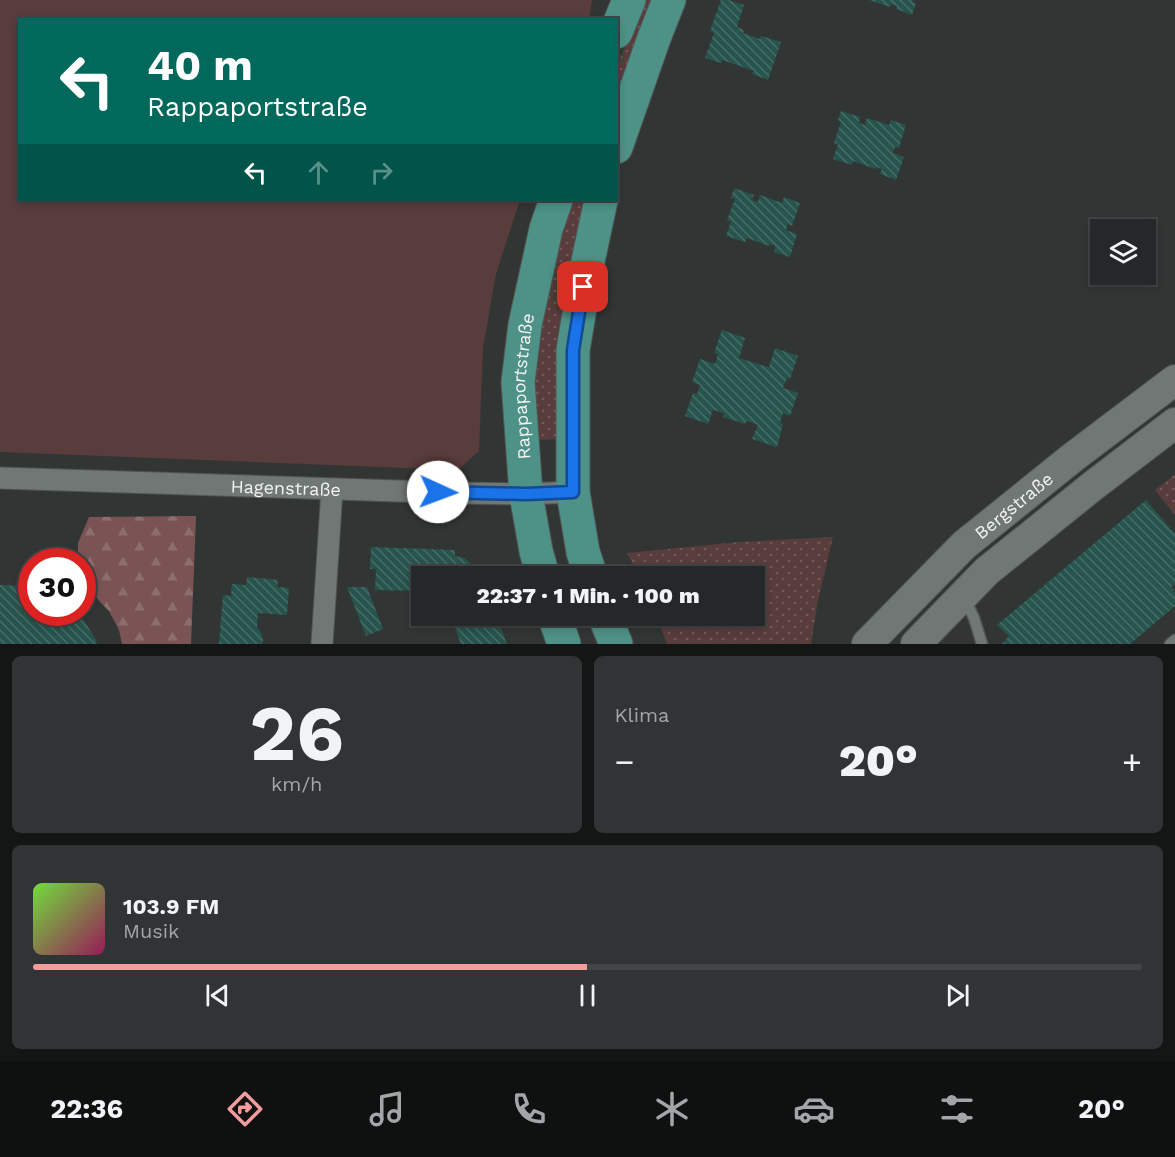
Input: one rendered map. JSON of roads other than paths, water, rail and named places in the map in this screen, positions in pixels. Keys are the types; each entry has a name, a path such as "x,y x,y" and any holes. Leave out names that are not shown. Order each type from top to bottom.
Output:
{"main road":[{"path":"618,27 629,0"},
{"path":"618,141 669,0"},
{"name":"Rappaportstraße","path":"540,566 526,494 518,382 525,325 546,229 556,201"},
{"path":"588,566 573,492 573,350 586,266 601,201"},
{"name":"Bergstraße","path":"867,644 964,545 1072,458 1175,380"},
{"name":"Bergstraße","path":"916,644 987,571 1175,423"},
{"path":"558,626 564,644"},
{"path":"609,626 616,644"}],"street":[{"name":"Hagenstraße","path":"0,478 526,494 573,492"},
{"path":"322,644 332,489"}],"lane":[{"path":"963,596 974,618 982,644"},
{"path":"1170,644 1175,640"}]}
